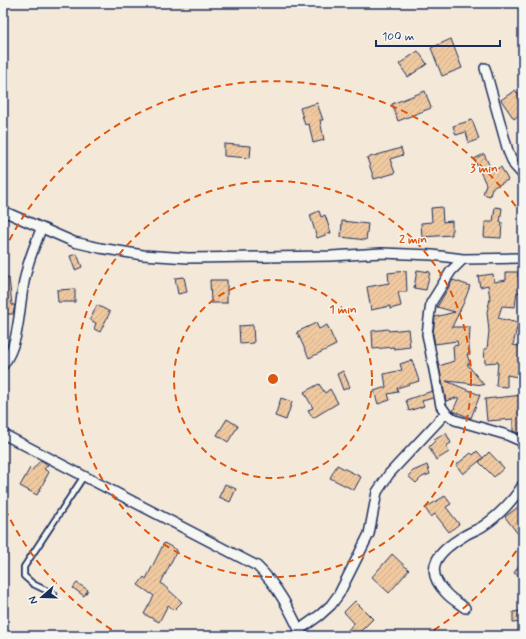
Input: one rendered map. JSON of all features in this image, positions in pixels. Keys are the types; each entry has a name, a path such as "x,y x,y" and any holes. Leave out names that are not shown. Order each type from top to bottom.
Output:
{"street":[{"path":"485,68 508,151 514,164 523,175"},
{"path":"3,211 41,229 74,242 143,255 188,258 331,256 382,253 432,255 463,259 523,258"},
{"path":"3,365 10,356 20,315 26,273 41,229"},
{"path":"463,259 451,271 430,303 427,334 441,406 446,413 455,420 506,435 523,442"},
{"path":"3,434 257,566 273,582 295,620 300,633 331,605 339,594 369,534 377,492 388,474 446,413"},
{"path":"465,608 445,593 435,578 433,567 440,553 463,536 483,526 500,512 523,484"}],"lane":[{"path":"54,594 33,584 24,576 24,567 84,476"}],"building":[{"path":"451,39 462,68 442,76 431,48"},
{"path":"418,51 427,64 408,77 399,64"},
{"path":"515,90 523,101 523,112 514,119 501,100"},
{"path":"425,91 431,108 398,121 392,104"},
{"path":"317,103 323,120 320,120 324,140 313,143 309,124 305,125 300,108"},
{"path":"472,120 479,139 469,143 466,132 456,135 453,126"},
{"path":"224,144 251,146 250,158 224,156"},
{"path":"401,148 403,155 390,159 395,173 374,179 367,158"},
{"path":"484,154 492,171 501,167 508,180 492,188 490,196 483,194 486,184 474,159"},
{"path":"442,207 443,222 452,221 452,235 422,237 421,223 432,222 431,208"},
{"path":"495,207 502,208 500,222 502,222 501,238 484,237 485,222 493,222"},
{"path":"319,211 321,217 325,215 331,233 317,238 310,215"},
{"path":"342,221 368,224 366,240 341,237"},
{"path":"77,254 82,267 75,270 70,256"},
{"path":"417,270 430,272 426,290 414,288"},
{"path":"406,271 407,292 398,292 401,306 390,309 390,306 371,310 367,287 389,283 388,273"},
{"path":"506,272 518,272 518,277 523,279 523,294 517,292 515,307 502,306 498,318 518,323 513,345 523,347 523,378 507,375 507,387 496,386 498,362 485,363 484,349 487,349 489,331 487,312 490,299 488,285 480,287 478,276 493,274 494,282 506,280"},
{"path":"184,277 187,292 178,294 175,278"},
{"path":"9,278 12,305 15,305 13,314 5,314 3,286 4,279"},
{"path":"210,280 227,280 227,303 211,303"},
{"path":"453,280 470,286 452,327 470,327 470,354 467,354 470,364 467,364 484,385 446,381 480,395 471,418 453,411 459,397 446,401 439,366 454,361 453,346 458,345 457,341 435,344 433,334 435,317 455,312 437,307"},
{"path":"75,289 75,302 58,302 57,290"},
{"path":"97,305 110,312 100,332 94,329 96,323 90,320"},
{"path":"316,323 319,329 327,325 336,345 309,358 297,332"},
{"path":"253,325 254,343 240,344 239,326"},
{"path":"388,329 389,331 408,329 410,347 373,349 372,331"},
{"path":"412,360 419,381 397,388 398,392 388,394 390,400 378,404 374,391 386,387 384,374 402,370 400,364"},
{"path":"343,371 350,387 343,390 337,374"},
{"path":"319,384 325,393 330,389 338,403 313,418 308,410 313,408 304,392"},
{"path":"432,391 433,398 422,401 424,406 409,411 406,400"},
{"path":"523,395 523,433 513,431 513,419 487,421 485,399"},
{"path":"281,398 292,402 286,420 275,416"},
{"path":"227,419 238,426 228,442 217,435"},
{"path":"446,433 451,443 446,446 449,452 436,460 429,447 435,441 434,440"},
{"path":"477,451 483,458 463,474 456,465 471,453 473,455"},
{"path":"489,452 504,468 494,477 479,462"},
{"path":"41,460 48,465 44,469 49,472 37,495 20,486 30,468 32,470"},
{"path":"337,465 361,477 354,490 330,478"},
{"path":"427,465 430,474 422,477 416,483 408,476 413,471"},
{"path":"225,484 236,489 230,502 219,497"},
{"path":"445,496 451,504 446,507 459,524 449,532 435,514 431,517 425,508"},
{"path":"523,503 523,531 518,534 505,517"},
{"path":"164,543 177,550 161,583 182,602 174,610 168,605 159,622 144,614 154,596 138,585 144,577 146,579"},
{"path":"392,554 409,570 389,593 372,577"},
{"path":"523,559 523,578 514,573"},
{"path":"77,583 88,590 84,596 73,588"},
{"path":"355,601 373,619 356,636 343,636 354,623 344,612"},
{"path":"520,611 521,622 513,623 513,612"}]}
